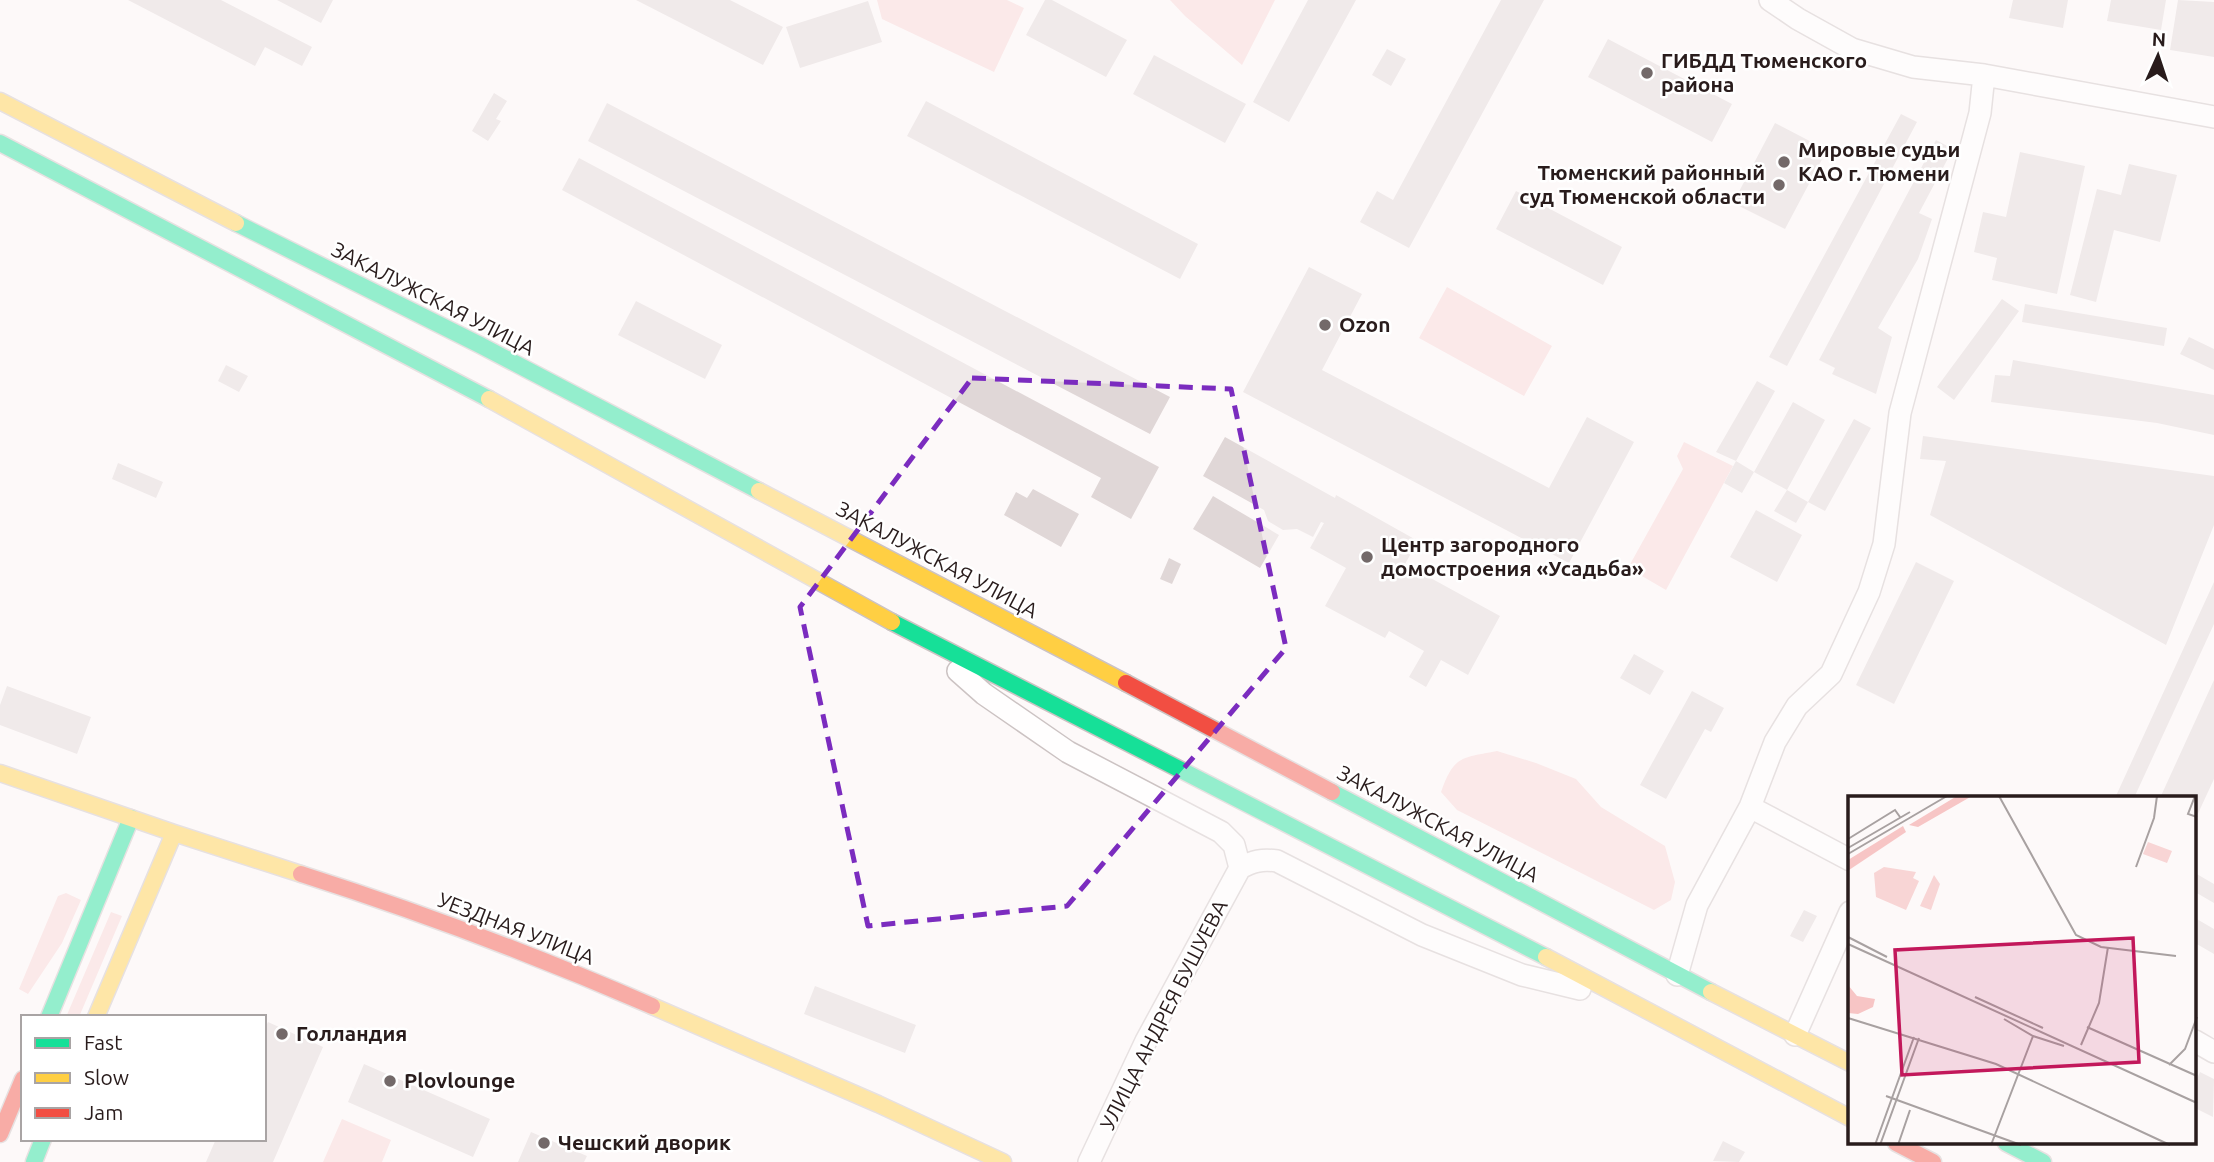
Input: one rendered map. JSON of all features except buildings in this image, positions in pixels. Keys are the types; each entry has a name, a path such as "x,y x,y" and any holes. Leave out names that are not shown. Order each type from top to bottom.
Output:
{"main road":[{"name":"ЗАКАЛУЖСКАЯ УЛИЦА","path":"0,101 480,345 1677,975 1848,1062"},
{"path":"0,143 249,275 461,383 920,638 1628,999 1848,1117"},
{"name":"УЕЗДНАЯ УЛИЦА","path":"0,774 388,902 608,987 878,1104 1003,1162"},
{"path":"50,1015 131,818"},
{"path":"97,1015 174,833"},
{"path":"0,1134 21,1085"},
{"path":"34,1162 42,1141"},
{"path":"1898,1144 1933,1162"},
{"path":"2008,1144 2043,1162"}],"street":[{"path":"1770,0 1798,19 1852,48 1913,67 1984,75 2214,117"},
{"path":"1677,975 1696,905 1750,807 1775,742 1797,706 1831,674 1869,592 1884,544 1900,413 1980,114 1984,75"},
{"path":"920,638 984,694 1068,752 1221,832 1234,845 1240,868 1265,859 1277,861 1422,935 1522,975 1628,999"},
{"path":"1750,807 1848,859"},
{"name":"УЛИЦА АНДРЕЯ БУШУЕВА","path":"1089,1162 1146,1041 1240,868"},
{"path":"1795,1035 1848,916"},
{"path":"2196,1042 2214,1052"}],"highlighted area":[{"path":"972,378 1231,389 1286,648 1067,906 868,926 800,607"}],"shaded area":[{"path":"877,0 1007,0 1024,8 994,72 882,19"},
{"path":"1170,0 1275,0 1242,65"},
{"path":"1447,287 1552,346 1524,396 1419,338"},
{"path":"1684,442 1733,466 1666,590 1628,568 1683,469 1677,456"},
{"path":"1497,751 1576,779 1601,807 1665,846 1675,882 1671,900 1654,910 1457,810 1441,792 1450,771 1467,757"},
{"path":"66,893 81,900 62,943 28,994 19,989 58,896"},
{"path":"111,912 122,916 80,1015 67,1015"},
{"path":"342,1119 391,1140 382,1162 323,1162"}],"traffic: fast":[{"path":"0,143 489,399"},
{"path":"236,223 480,345 759,491"},
{"path":"892,622 1546,957"},
{"path":"1332,792 1711,992"},
{"path":"50,1015 131,818"},
{"path":"34,1162 42,1141"},
{"path":"2008,1144 2043,1162"}],"traffic: slow":[{"path":"0,101 236,223"},
{"path":"489,399 892,622"},
{"path":"759,491 1126,683"},
{"path":"0,773 301,874"},
{"path":"97,1015 174,833"},
{"path":"1546,957 1848,1117"},
{"path":"1711,992 1848,1062"},
{"path":"652,1006 878,1104 1003,1162"}],"traffic: jam":[{"path":"1126,683 1332,792"},
{"path":"301,874 478,936 652,1006"},
{"path":"0,1134 21,1084"},
{"path":"1898,1144 1933,1162"}],"place":[{"name":"ГИБДД Тюменского района","path":"1647,73"},
{"name":"Мировые судьи КАО г. Тюмени","path":"1784,162"},
{"name":"Тюменский районный суд Тюменской области","path":"1779,185"},
{"name":"Ozon","path":"1325,325"},
{"name":"Центр загородного домостроения «Усадьба»","path":"1367,557"},
{"name":"Голландия","path":"282,1034"},
{"name":"Plovlounge","path":"390,1081"},
{"name":"Чешский дворик","path":"544,1143"}]}
